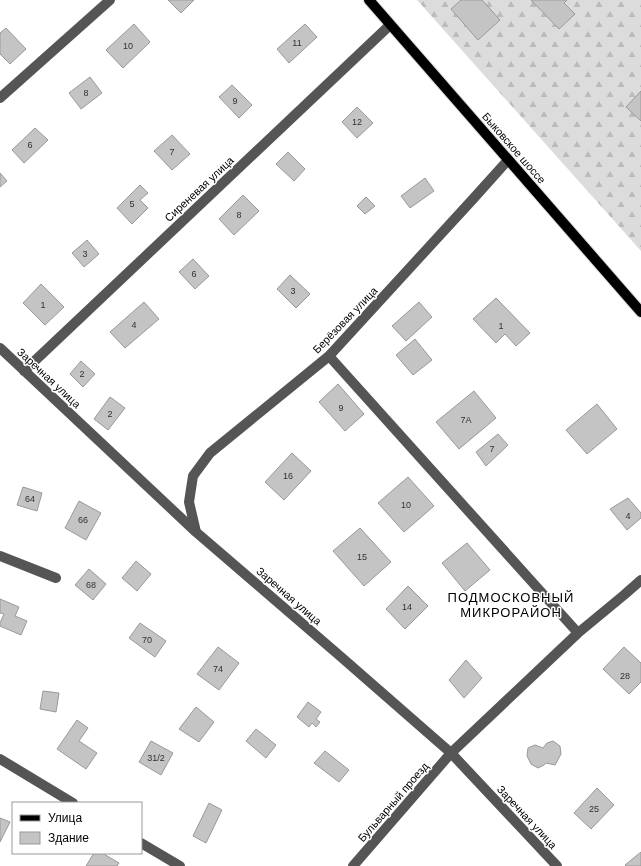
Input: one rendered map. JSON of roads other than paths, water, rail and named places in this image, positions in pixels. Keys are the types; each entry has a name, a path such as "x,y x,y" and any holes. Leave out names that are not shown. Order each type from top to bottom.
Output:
{"main road":[{"name":"Быковское шоссе","path":"368,0 641,312"}],"street":[{"path":"0,98 110,0"},
{"name":"Сиреневая улица","path":"24,371 390,25"},
{"name":"Берёзовая улица","path":"196,532 189,502 193,476 210,453 329,356 508,160"},
{"name":"Заречная улица","path":"0,348 196,532 451,753 557,866"},
{"path":"329,356 578,633"},
{"path":"0,556 56,578"},
{"name":"Бульварный проезд","path":"353,866 451,753 578,633 641,580"},
{"path":"0,759 71,802"},
{"path":"142,844 180,866"}],"district":[{"name":"ПОДМОСКОВНЫЙ МИКРОРАЙОН","path":"511,604"}]}
